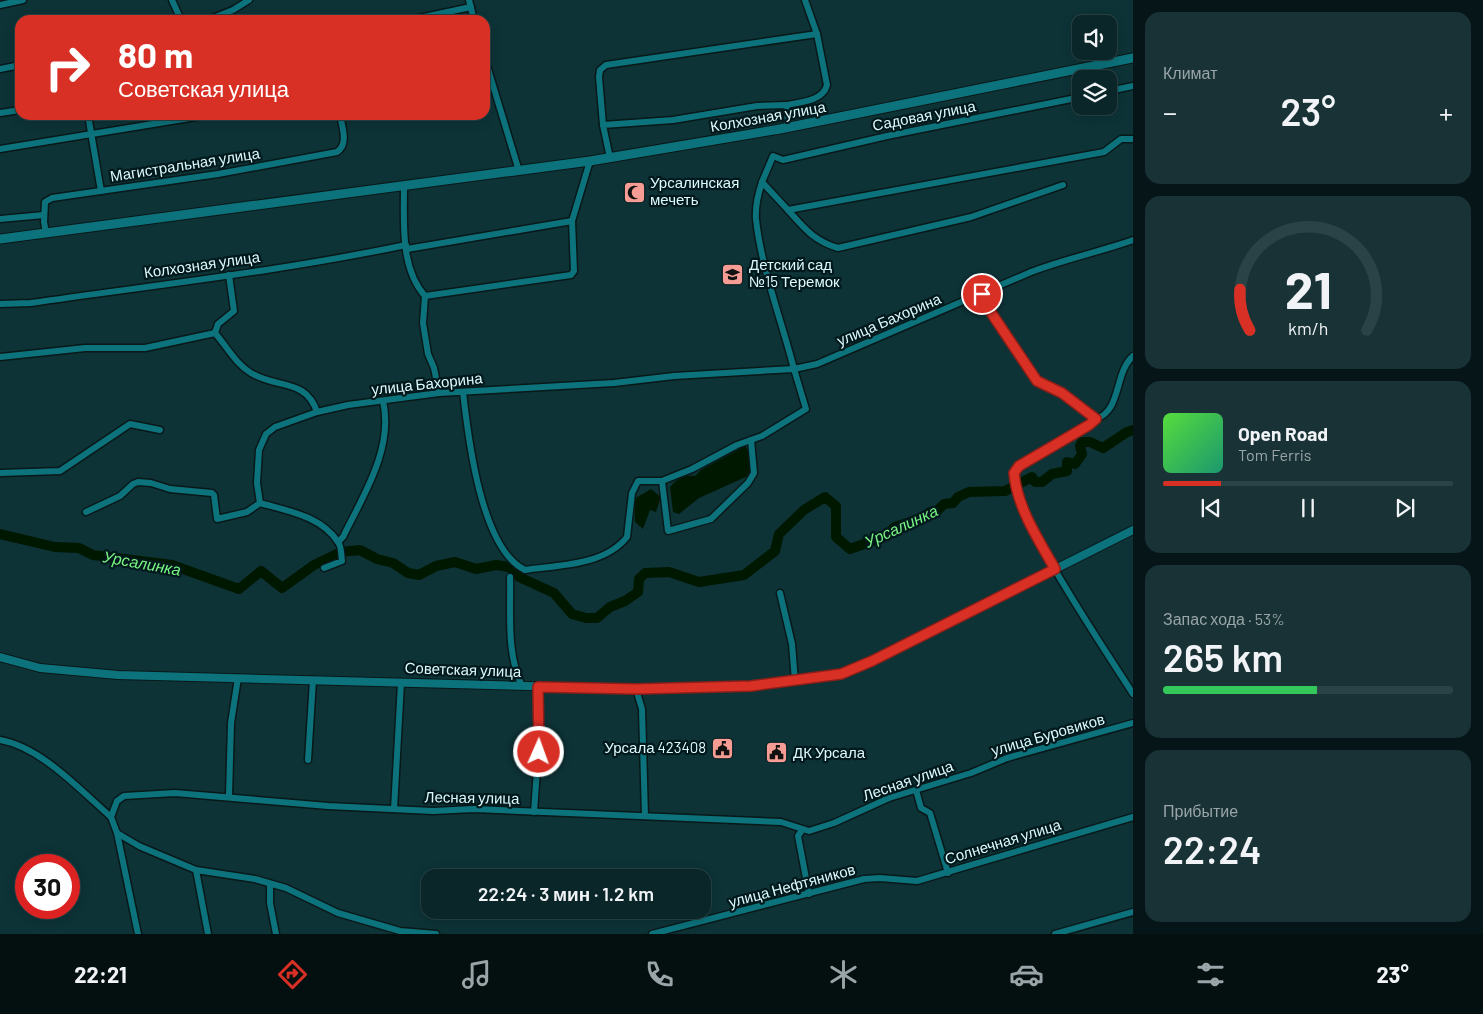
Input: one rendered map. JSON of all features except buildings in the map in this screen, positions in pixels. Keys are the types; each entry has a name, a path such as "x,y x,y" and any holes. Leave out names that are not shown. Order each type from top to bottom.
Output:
{"main road":[{"name":"Колхозная улица","path":"0,239 404,187 610,158 788,128 1133,58"}],"street":[{"path":"0,4 24,0"},
{"path":"172,0 179,15"},
{"path":"220,15 249,0"},
{"path":"603,125 672,120 758,106 786,105 820,97 825,93 828,85 817,34 805,0"},
{"path":"429,15 470,4"},
{"path":"610,158 603,125 598,77 600,70 606,65 817,34"},
{"path":"0,69 15,66"},
{"path":"490,75 519,171"},
{"path":"1117,89 1133,86"},
{"name":"Садовая улица","path":"762,182 773,156 784,160 887,136 1072,99"},
{"path":"786,105 788,128"},
{"path":"0,113 15,111"},
{"path":"89,120 101,191"},
{"path":"0,149 177,120"},
{"name":"Магистральная улица","path":"44,215 45,202 48,199 227,172 330,154 342,149 344,136 341,120"},
{"path":"788,210 1104,152 1120,139 1133,139"},
{"path":"425,296 571,275 574,271 572,221 590,161"},
{"path":"762,182 811,236 823,244 838,248 963,219 1063,185"},
{"path":"463,392 472,464 493,530 502,551 517,566 525,570 591,560 618,546 627,537 629,506 634,487 638,481 662,481 783,424 806,409 761,245 756,218 757,200 762,182"},
{"path":"404,187 406,247 412,277 425,296 423,323 426,346 434,368 439,393"},
{"path":"0,219 44,215 46,233"},
{"name":"Колхозная улица","path":"0,304 31,303 229,275 572,221"},
{"name":"улица Бахорина","path":"260,503 257,483 260,450 266,434 275,427 317,412 439,393 794,369 817,364 1060,261 1098,253 1133,240"},
{"path":"215,333 218,324 234,311 229,275"},
{"path":"982,294 992,314 1037,381 1062,393 1096,419"},
{"path":"0,357 91,347 145,348 215,333"},
{"path":"215,333 242,368 263,378 304,392 313,399 317,412"},
{"path":"1133,356 1126,362 1114,400 1107,412 1089,425 1019,466 1014,473 1016,487 1022,504 1055,569 1133,694"},
{"path":"338,542 343,537 373,476 385,432 383,401"},
{"path":"0,473 60,471 130,424 160,430"},
{"path":"662,481 668,531 711,519 752,478 754,468 751,440"},
{"path":"86,512 120,496 133,484 144,482 170,488 212,492 217,520 247,512 260,503 299,513 316,523 338,542 342,561 324,568"},
{"name":"Советская улица","path":"0,657 40,668 68,671 238,678 636,689 751,686 841,674 872,661 1133,530"},
{"path":"510,577 513,653 516,674 522,686"},
{"path":"780,593 792,644 795,681"},
{"path":"229,796 232,723 238,678"},
{"path":"308,760 314,680"},
{"path":"394,809 401,683"},
{"path":"534,812 540,727 538,687"},
{"path":"636,689 642,708 645,816"},
{"name":"улица Буровиков","path":"971,773 1015,756 1133,723"},
{"path":"0,740 10,741 38,755 111,817 117,833 138,934"},
{"name":"Лесная улица","path":"111,817 117,801 124,796 175,793 229,796 328,806 433,811 474,809 780,822 809,831 834,823 889,798 971,773"},
{"path":"916,790 921,808 930,813 948,873"},
{"name":"Солнечная улица","path":"880,878 917,881 1133,817"},
{"path":"802,830 798,836 809,894"},
{"path":"117,833 139,846 196,870 255,879 286,888 324,907 360,919 400,931 436,934"},
{"path":"196,870 208,934"},
{"name":"улица Нефтяников","path":"652,934 864,879 880,878"},
{"path":"270,884 270,903 276,934"},
{"path":"1055,934 1133,912"}],"shaded area":[{"path":"745,446 751,461 751,469 748,476 699,498 679,514 673,512 670,487 673,484 684,477 695,476 701,470"},
{"path":"651,489 661,497 656,512 650,510 643,529 635,522 634,499"}],"waterway":[{"name":"Урсалинка","path":"0,534 55,547 79,548 93,555 172,565 239,589 261,571 282,588 314,565 341,552 360,550 377,559 393,563 408,573 419,575 436,566 455,562 476,569 496,565 512,568 519,577 554,593 572,614 586,618 597,618 610,607 625,601 638,592 639,579 645,573 669,572 699,582 744,575 775,551 779,534 804,510 825,497 836,506 836,537 850,549 884,537 895,527 922,518 930,512 937,511 944,504 953,503 958,497 969,492 1005,491 1032,477 1035,482 1042,482 1052,474 1067,471 1067,462 1075,464 1082,454 1080,446 1082,442 1090,442 1103,448 1133,430"}],"place":[{"name":"Урсалинская мечеть","path":"634,192"},
{"name":"Детский сад №15 Теремок","path":"733,274"},
{"name":"Урсала 423408","path":"722,748"},
{"name":"ДК Урсала","path":"777,753"}],"route":[{"path":"539,752 538,687 636,689 751,686 841,674 872,661 1055,569 1022,504 1016,487 1014,473 1019,466 1096,419 1062,393 1050,390 1037,381 992,314 982,294"}]}
